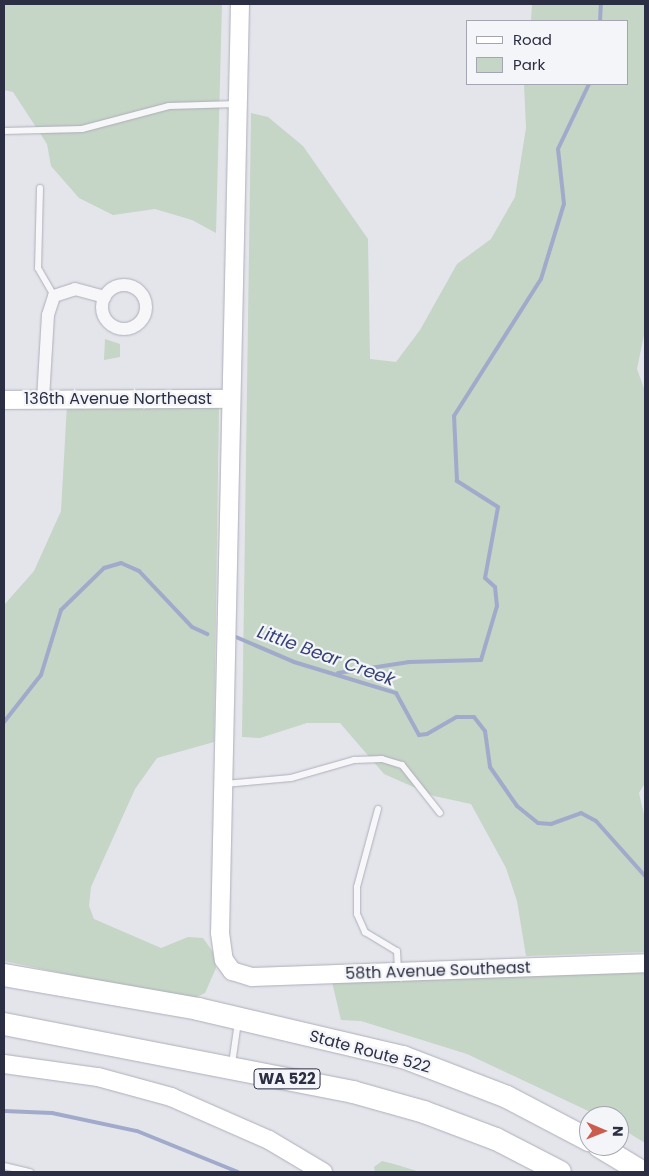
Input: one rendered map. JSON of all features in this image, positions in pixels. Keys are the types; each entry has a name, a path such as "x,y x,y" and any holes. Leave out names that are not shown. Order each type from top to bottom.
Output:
{"highway":[{"name":"State Route 522","path":"4,975 198,1009 403,1057 507,1097 579,1135"},
{"name":"WA 522","path":"4,1024 353,1092 424,1112 496,1139 560,1172"},
{"path":"616,1156 642,1172"}],"street":[{"path":"224,784 240,4"},
{"path":"43,399 48,315 54,296 75,289 105,297"},
{"name":"136th Avenue Northeast","path":"4,400 231,399"},
{"name":"58th Avenue Southeast","path":"224,784 221,947 224,960 232,971 252,977 645,963"},
{"path":"4,1064 98,1076 171,1097 269,1140 323,1172"}],"lane":[{"path":"4,131 82,129 169,106 238,104"},
{"path":"40,188 38,268 54,296"},
{"path":"224,784 291,778 354,760 382,759 402,765 440,813"},
{"path":"378,809 357,887 357,914 365,932 398,951 398,972"},
{"path":"231,1068 238,1018"},
{"path":"4,1166 30,1172"}],"green space":[{"path":"4,4 222,4 216,233 192,220 155,209 113,215 79,198 51,166 47,144 13,92 4,90"},
{"path":"532,4 645,4 645,330 637,369 645,391 645,783 639,793 645,819 645,952 526,956 517,901 506,868 471,804 434,796 384,774 340,723 307,723 260,738 242,737 251,113 268,117 303,146 368,239 370,359 396,362 420,330 457,264 491,239 515,197 526,128 524,85 629,85 629,20 531,20"},
{"path":"105,339 120,344 120,357 104,360"},
{"path":"67,405 219,406 214,742 157,758 135,789 91,887 89,906 94,919 161,948 188,937 203,938 213,952 216,968 205,993 190,1000 4,961 4,605 34,571 61,511"},
{"path":"645,968 645,1143 629,1133 629,1106 579,1107 467,1054 361,1021 341,1020 332,982"},
{"path":"382,1161 420,1172 375,1172 374,1167"}],"waterway":[{"path":"600,20 601,4"},
{"path":"338,673 409,662 481,660 497,606 495,587 485,578 498,507 457,481 454,416 541,279 564,204 558,149 589,85"},
{"name":"Little Bear Creek","path":"4,722 41,675 61,610 104,568 121,563 139,571 192,627 207,634"},
{"name":"Little Bear Creek","path":"236,637 294,662 396,693 419,735 427,734 457,717 474,717 485,731 490,767 517,806 538,823 551,824 581,813 596,821 645,876"},
{"path":"4,1111 52,1113 137,1131 238,1172"}]}
